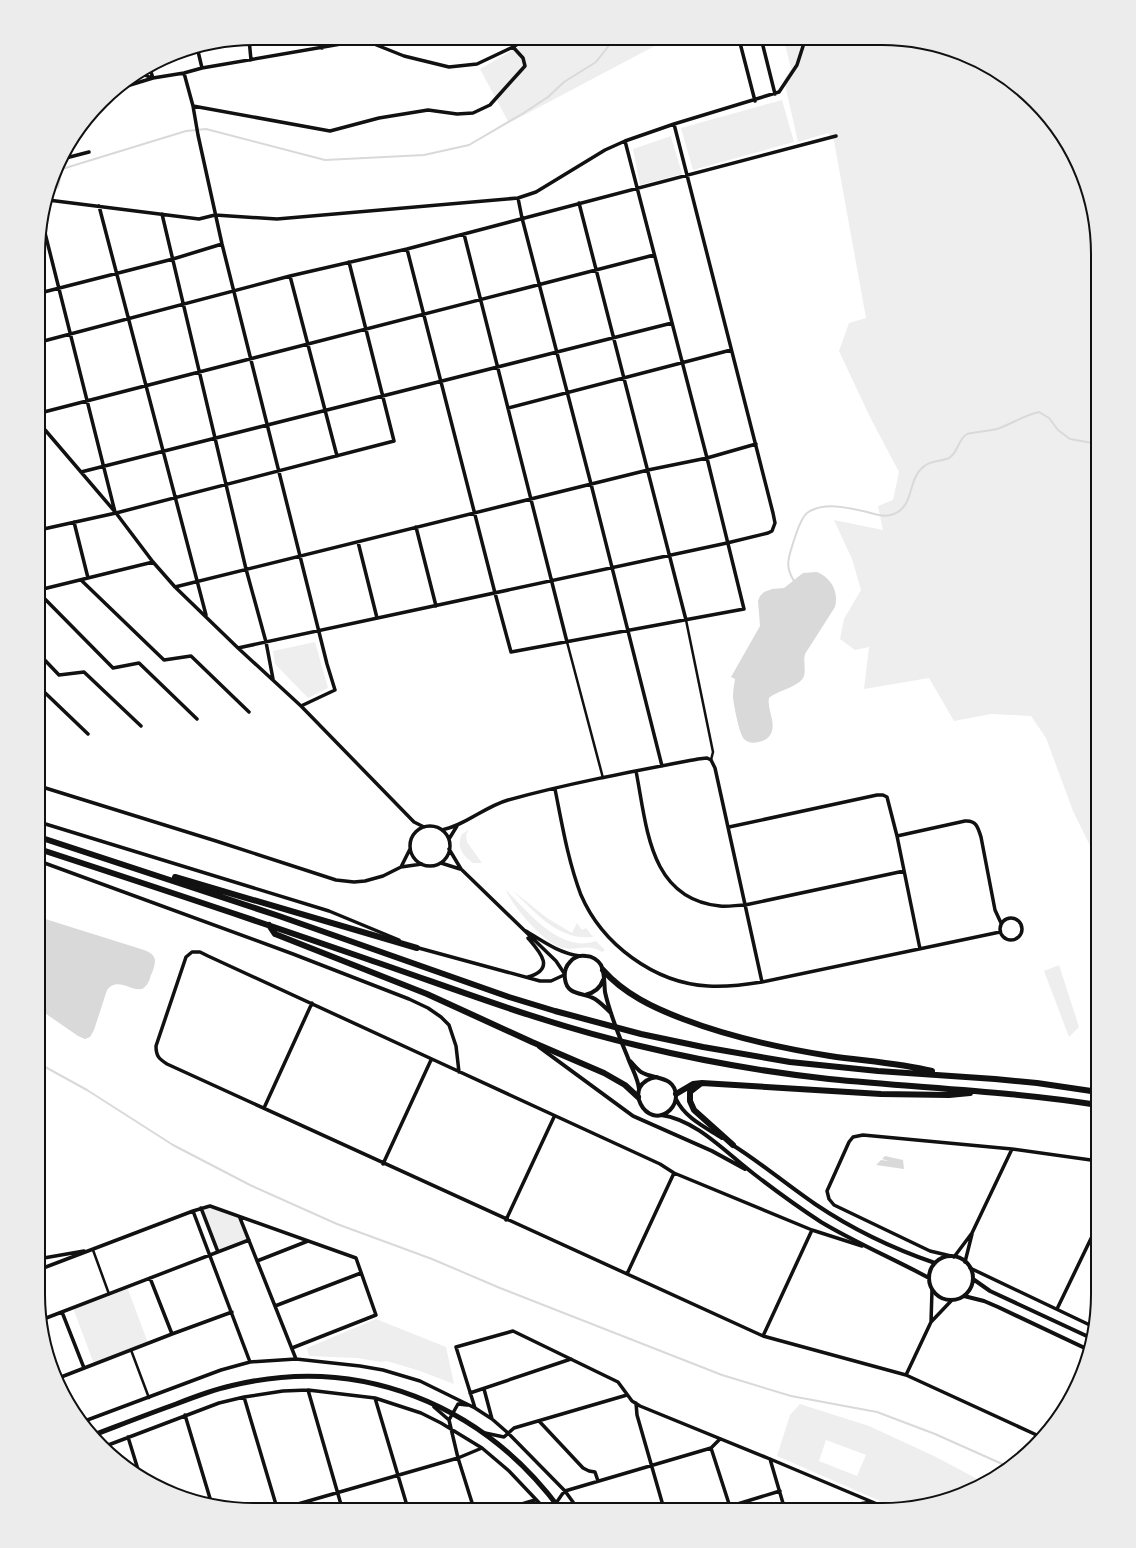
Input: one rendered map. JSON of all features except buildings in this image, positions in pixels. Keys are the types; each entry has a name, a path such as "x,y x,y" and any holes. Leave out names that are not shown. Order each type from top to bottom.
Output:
{"highway":[{"path":"45,839 417,948"},
{"path":"45,851 269,925 505,1008 597,1036 638,1046 731,1065 788,1074 985,1092 1091,1104"},
{"path":"94,854 279,916 509,997 600,1024 680,1043 763,1058 878,1071 947,1075 1037,1083 1091,1091"},
{"path":"269,925 275,934 427,994 604,1073 625,1085 638,1096"},
{"path":"603,970 611,979 642,1001 669,1014 706,1028 772,1046 830,1056 912,1066 947,1075"},
{"path":"676,1097 693,1084 702,1083 881,1094 949,1096 985,1092"},
{"path":"702,1083 690,1092 690,1101 694,1110 734,1145"}],"main road":[{"path":"98,1433 222,1388 249,1382 280,1377 326,1377 358,1380 389,1387 427,1401 452,1413 485,1433 524,1467 555,1503"}],"street":[{"path":"250,45 251,60"},
{"path":"132,84 153,78 184,73 202,68 338,45"},
{"path":"376,45 404,56 449,68 477,64 516,45"},
{"path":"741,45 755,100"},
{"path":"763,45 775,94"},
{"path":"52,200 199,220 215,215 276,219 518,198 536,192 605,150 625,141 674,124 779,92 797,65 803,45"},
{"path":"193,106 330,131 379,118 428,110 457,114 473,113 490,105 525,66 523,58 513,47"},
{"path":"198,53 202,68"},
{"path":"151,73 153,78"},
{"path":"184,73 197,122 198,135 222,244 335,690 301,706"},
{"path":"146,75 153,78"},
{"path":"238,648 768,534 774,529 775,522 756,444 674,124"},
{"path":"45,341 290,276 464,234 836,136"},
{"path":"406,249 511,652 744,609 707,458 681,363 625,141"},
{"path":"69,157 89,152"},
{"path":"518,198 662,766"},
{"path":"579,203 686,620 713,752 711,760 715,768 729,827 762,982"},
{"path":"99,206 206,617"},
{"path":"162,214 246,569 266,642 273,679"},
{"path":"464,234 567,642 603,778"},
{"path":"46,236 116,513"},
{"path":"45,291 173,259 222,244"},
{"path":"45,412 654,256"},
{"path":"45,529 116,513 394,442 349,262"},
{"path":"290,276 337,456"},
{"path":"80,472 672,324"},
{"path":"508,408 732,350"},
{"path":"45,430 116,513 153,562 175,587 301,706 414,822 424,827"},
{"path":"175,587 648,470 707,458 756,444"},
{"path":"74,522 88,578"},
{"path":"416,527 436,606"},
{"path":"358,542 377,618"},
{"path":"45,590 153,562"},
{"path":"81,580 164,660 191,656 249,712"},
{"path":"45,598 113,668 139,664 197,720"},
{"path":"45,660 59,675 84,672 140,726"},
{"path":"45,693 88,734"},
{"path":"442,830 458,825 474,815 506,800 702,758 711,760"},
{"path":"636,771 652,851 665,876 680,892 696,901 722,906 745,905 904,871"},
{"path":"45,788 336,880 354,882 372,880 401,867 422,864"},
{"path":"555,789 573,870 582,895 594,919 620,949 641,964 658,973 683,982 707,986 732,986 762,982 1000,932"},
{"path":"729,827 877,795 887,797 897,836 920,948"},
{"path":"897,836 965,821 975,823 981,837 996,910 1001,923 1000,932 1005,938 1013,940 1020,935 1020,923 1013,918 1008,918 1001,923"},
{"path":"414,822 417,831"},
{"path":"45,824 329,911 417,948 526,978 540,981 550,981 558,978 564,974 567,965 573,959 580,956"},
{"path":"449,839 458,825"},
{"path":"401,867 410,849 412,839 417,831 424,827 432,826 442,830 449,839 450,849 461,870 556,962 564,974 568,987 578,994 594,998 611,1013"},
{"path":"410,849 416,860 428,866 441,863 446,858 450,849"},
{"path":"45,863 293,954 409,999 428,1008 449,1025 456,1046 459,1072"},
{"path":"441,863 461,870"},
{"path":"519,926 542,955 544,962 540,971 535,975 526,978"},
{"path":"519,926 554,948 568,954 595,958 600,964 603,970 605,990 611,1013 636,1076 639,1089 639,1103 643,1109 654,1115 678,1118 694,1127 754,1174 822,1222 929,1278"},
{"path":"870,1248 812,1230 674,1173 660,1164 554,1117 200,952 192,952 186,957 156,1046 156,1053 159,1060 383,1164 763,1336 906,1375 1036,1435"},
{"path":"585,995 592,994 598,990 604,977"},
{"path":"264,1108 312,1003"},
{"path":"532,1042 633,1116 712,1151 754,1174"},
{"path":"628,1058 641,1072 663,1078 672,1084 676,1097 684,1111 695,1122 734,1145 830,1214 915,1256 935,1263"},
{"path":"383,1164 431,1060"},
{"path":"639,1089 646,1080 657,1077"},
{"path":"661,1115 670,1110 676,1097"},
{"path":"506,1220 554,1117"},
{"path":"932,1290 942,1299 951,1300 964,1296 970,1289 973,1279 970,1268 965,1262 930,1250 840,1209 829,1199 827,1191 853,1137 858,1136 1012,1149 1091,1160"},
{"path":"965,1262 972,1233 1012,1149"},
{"path":"627,1274 674,1173"},
{"path":"45,1267 201,1208 210,1206 240,1218 356,1258 376,1315 292,1348"},
{"path":"201,1208 218,1252"},
{"path":"193,1211 250,1362"},
{"path":"240,1218 296,1359"},
{"path":"763,1336 812,1230"},
{"path":"931,1322 932,1290 929,1278 930,1273 935,1263 943,1258 952,1257 972,1233"},
{"path":"1058,1309 1091,1239"},
{"path":"47,1318 249,1240"},
{"path":"257,1261 308,1241"},
{"path":"45,1258 92,1250"},
{"path":"92,1250 109,1294"},
{"path":"970,1268 1089,1324"},
{"path":"275,1306 361,1273"},
{"path":"150,1278 172,1334"},
{"path":"973,1279 990,1291 1087,1336"},
{"path":"964,1296 984,1301 998,1307 1084,1348"},
{"path":"906,1375 931,1322 951,1300"},
{"path":"62,1312 84,1368"},
{"path":"62,1377 232,1312"},
{"path":"475,1408 456,1347 513,1331 618,1382 627,1395 636,1404 876,1503"},
{"path":"131,1350 149,1398"},
{"path":"87,1420 221,1370 250,1362 296,1359 342,1363 383,1370 420,1381 475,1408 492,1419 508,1433 565,1491 574,1503"},
{"path":"470,1393 571,1359"},
{"path":"484,1389 492,1419"},
{"path":"308,1390 340,1503"},
{"path":"109,1445 219,1403 244,1397 283,1391 308,1390 375,1398 421,1413 451,1428 482,1448 509,1471 538,1503"},
{"path":"450,1395 458,1404 468,1405"},
{"path":"485,1433 504,1437 514,1428 627,1395"},
{"path":"244,1397 276,1503"},
{"path":"375,1398 406,1503"},
{"path":"427,1401 449,1420 458,1458 472,1503"},
{"path":"449,1420 458,1404"},
{"path":"636,1404 636,1411 662,1503"},
{"path":"185,1415 210,1498"},
{"path":"539,1421 583,1468 594,1472 598,1481"},
{"path":"128,1437 137,1468"},
{"path":"556,1503 560,1495 565,1491 711,1448 720,1439"},
{"path":"301,1503 458,1458 482,1448"},
{"path":"711,1448 728,1503"},
{"path":"770,1458 783,1503"},
{"path":"745,1503 780,1491"},
{"path":"525,1503 535,1500"},
{"path":"861,1503 872,1501"}],"shaded area":[{"path":"522,45 657,45 509,123 480,69"},
{"path":"785,45 895,45 923,49 949,56 962,61 998,80 1030,106 1056,138 1075,174 1084,200 1091,241 1091,848 1073,811 1046,738 1031,716 991,714 954,721 929,678 864,689 869,647 855,650 840,639 844,619 861,590 852,559 834,520 883,530 878,506 893,500 899,472 870,417 839,351 849,323 866,318 834,141 828,133 798,142 784,80 791,69"},
{"path":"782,100 794,142 693,170 681,128"},
{"path":"671,136 682,174 640,185 633,149"},
{"path":"817,572 830,581 833,586 836,596 835,607 805,654 805,673 802,680 794,686 769,698 769,706 773,723 771,735 762,741 755,743 748,742 742,736 739,725 733,697 735,679 731,677 760,626 758,601 760,596 764,592 772,589 784,588 803,573"},
{"path":"315,642 328,688 308,698 275,664 273,651"},
{"path":"469,830 466,835 467,842 482,863 473,863 463,854 461,850 460,839 462,834"},
{"path":"506,890 546,929 570,942 583,943 596,941 605,950 602,952 592,948 569,949 556,946 530,924 515,906"},
{"path":"512,890 547,918 572,933 577,923 582,930 586,928 593,937 580,937 558,930 539,916"},
{"path":"45,919 144,950 154,956 155,964 147,984 142,989 119,984 113,985 107,990 94,1030 90,1037 85,1039 78,1036 45,1013"},
{"path":"1059,965 1079,1027 1069,1037 1044,971"},
{"path":"885,1156 903,1160 904,1169 876,1165 881,1160 889,1161 882,1159"},
{"path":"210,1206 240,1218 249,1240 218,1252 201,1208"},
{"path":"127,1287 148,1343 94,1364 73,1308"},
{"path":"376,1319 446,1347 454,1384 420,1371 387,1361 381,1362 357,1358 309,1356 307,1348"},
{"path":"800,1404 869,1426 934,1456 978,1479 962,1487 936,1496 895,1503 885,1503 777,1456 790,1415","holes":["826,1440 866,1455 857,1476 819,1461"]}],"waterway":[{"path":"64,168 186,131 206,129 325,160 424,155 469,145 548,97 564,82 596,62 609,45"},
{"path":"55,189 58,187 61,175"},
{"path":"794,581 789,570 788,561 799,526 807,513 813,509 821,507 837,506 887,516 894,514 905,505 914,480 921,469 927,464 952,456 964,436 967,434 997,429 1028,415 1039,412 1049,418 1058,430 1070,439 1091,443"},
{"path":"45,1067 87,1090 173,1145 250,1185 337,1224 432,1259 500,1288 722,1375 791,1396 877,1412 935,1434 1003,1464"}]}
